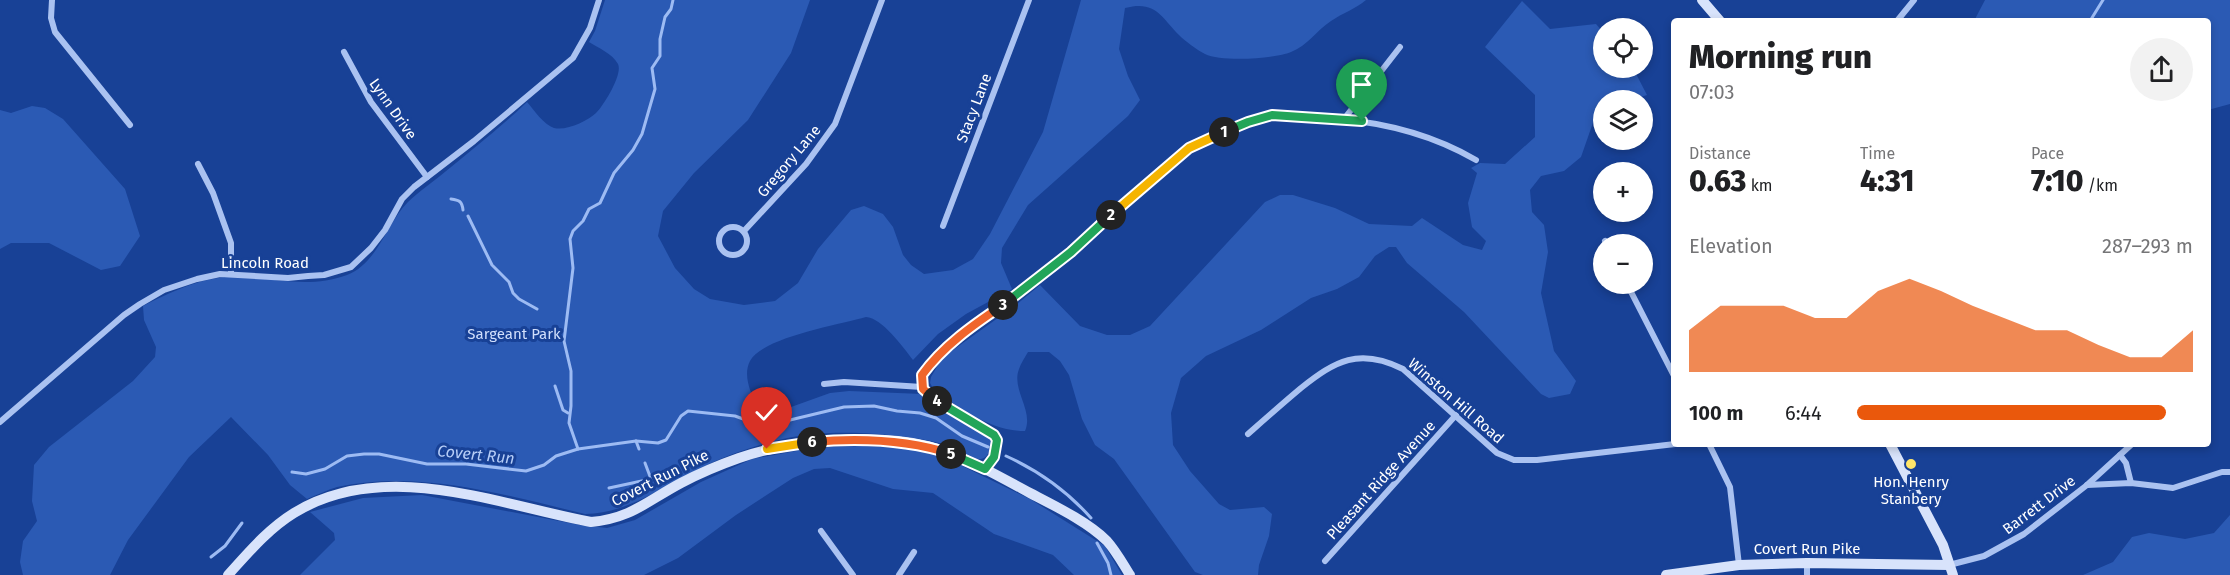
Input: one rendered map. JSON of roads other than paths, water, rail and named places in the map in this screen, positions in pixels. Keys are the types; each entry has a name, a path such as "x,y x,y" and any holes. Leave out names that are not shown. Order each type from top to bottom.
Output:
{"street":[{"path":"52,0 52,23 55,32 130,125"},
{"name":"Lincoln Road","path":"0,422 140,303 166,290 197,279 231,274 288,278 324,275 351,267 371,248 385,230 402,200 548,81 573,57 590,28 599,0"},
{"name":"Gregory Lane","path":"744,231 731,228 722,231 719,239 721,248 727,253 738,254 746,247 744,231 806,164 835,124 882,0"},
{"name":"Stacy Lane","path":"943,226 1029,0"},
{"path":"1702,0 1717,18"},
{"path":"1899,18 1914,0"},
{"path":"1344,119 1400,47"},
{"name":"Lynn Drive","path":"344,52 371,102 428,177"},
{"path":"985,469 997,449 997,440 994,435 926,393 922,387 922,375 946,348 1071,252 1189,148 1238,126 1272,115 1344,119 1397,128 1452,146 1476,160"},
{"path":"198,164 213,193 231,243 231,274"},
{"path":"1632,294 1671,370"},
{"name":"Winston Hill Road","path":"1248,434 1316,375 1335,364 1356,359 1384,361 1403,369 1497,453 1514,460 1537,460 1671,444"},
{"path":"824,384 844,382 922,387"},
{"name":"Pleasant Ridge Avenue","path":"1325,561 1455,415"},
{"name":"Covert Run Pike","path":"228,575 266,535 303,508 342,494 386,486 414,486 447,490 591,522 609,520 627,514 714,467 767,449 813,442 874,441 926,446 985,469 1060,509 1102,537 1109,543 1130,575"},
{"path":"1710,447 1730,487 1739,565"},
{"path":"1892,447 1934,528 1951,570"},
{"name":"Barrett Drive","path":"1951,570 1997,550 2024,534 2086,485 2129,447"},
{"path":"2120,455 2126,463 2131,483"},
{"path":"2086,485 2131,483 2173,488 2222,472 2230,472"},
{"path":"820,531 853,575"},
{"path":"899,575 914,552"},
{"path":"1807,563 1807,575"},
{"name":"Covert Run Pike","path":"1666,575 1739,565 1807,563 1951,570"}],"waterway":[{"path":"578,449 569,423 571,371 564,341 573,268 570,239 589,209 600,203 614,173 633,150 642,134 655,89 652,68 660,56 660,39 665,17 671,9 673,0"},
{"path":"2092,18 2103,0"},
{"path":"451,199 460,201 463,210"},
{"path":"468,216 492,265 509,282 513,293 519,299 537,309"},
{"path":"555,386 563,410 568,413"},
{"name":"Covert Run","path":"292,472 306,474 325,469 347,456 364,454 379,454 427,464 466,464 526,471 544,465 556,456 578,449 636,441 658,443 666,440 681,416 688,411 735,416 757,424 790,420 844,407 874,406 920,413 936,418 962,436 988,447"},
{"name":"Covert Run","path":"636,441 639,449"},
{"name":"Covert Run","path":"1006,456 1052,482 1091,518"},
{"path":"609,488 651,479 645,463"},
{"name":"Covert Run","path":"211,557 225,546 242,523"},
{"name":"Covert Run","path":"1097,543 1108,563 1111,575"}],"place":[{"name":"Hon. Henry Stanbery","path":"1911,464"}],"park label":[{"name":"Sargeant Park","path":"514,334"}]}
